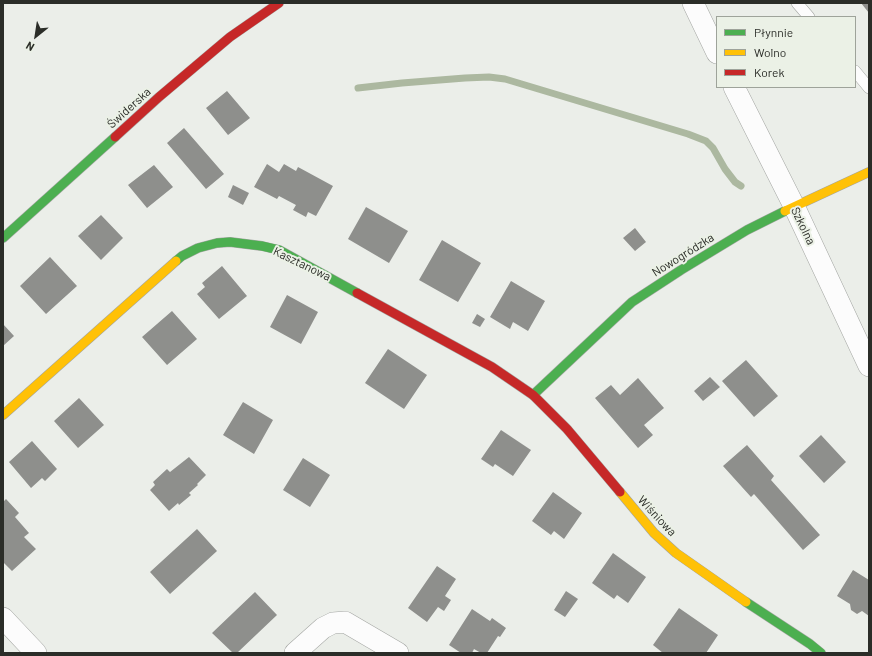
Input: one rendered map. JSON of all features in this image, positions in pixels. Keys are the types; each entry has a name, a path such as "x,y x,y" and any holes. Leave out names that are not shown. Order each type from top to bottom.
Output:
{"street":[{"name":"Świderska","path":"3,238 159,97 230,37 279,3"},
{"path":"693,3 716,51"},
{"name":"Szkolna","path":"735,88 794,206 869,366"},
{"name":"Nowogródzka","path":"533,395 632,302 747,230 794,206 869,172"},
{"name":"Kasztanowa","path":"3,415 168,266 182,256 198,248 217,243 247,243 279,250 497,370"},
{"name":"Wiśniowa","path":"497,370 533,395 567,429 654,533 676,553 720,585 810,644 821,653"},
{"path":"3,618 36,653"},
{"path":"295,653 322,628 333,622 345,622 398,653"}],"lane":[{"path":"797,3 808,16"},
{"path":"856,72 869,88"}],"building":[{"path":"861,3 869,3 869,13"},
{"path":"227,91 250,118 228,135 206,108"},
{"path":"184,128 224,174 206,189 167,143"},
{"path":"267,164 279,172 284,164 296,171 298,167 333,186 316,216 308,212 306,217 293,210 296,205 279,196 277,199 254,187"},
{"path":"154,165 173,187 147,208 128,185"},
{"path":"233,185 249,193 243,205 228,197"},
{"path":"366,207 408,231 389,263 348,239"},
{"path":"101,215 123,238 101,260 78,236"},
{"path":"635,228 646,242 635,251 623,238"},
{"path":"442,240 481,263 458,302 419,280"},
{"path":"50,257 77,286 46,314 20,286"},
{"path":"222,266 247,296 219,319 197,294 205,287 202,283"},
{"path":"511,281 545,301 528,331 513,322 510,329 490,317"},
{"path":"287,295 318,312 301,344 270,327"},
{"path":"172,311 197,339 167,365 142,337"},
{"path":"477,314 485,319 480,327 472,323"},
{"path":"3,324 14,336 3,346"},
{"path":"388,349 427,375 404,409 365,383"},
{"path":"746,360 778,396 754,417 722,381"},
{"path":"710,377 720,387 703,401 694,391"},
{"path":"638,378 664,408 644,425 653,435 638,448 595,398 611,385 620,395"},
{"path":"79,398 104,425 78,448 54,421"},
{"path":"243,402 273,420 254,454 223,435"},
{"path":"501,430 531,450 513,476 495,464 493,467 481,459"},
{"path":"821,435 846,462 824,483 799,456"},
{"path":"32,441 57,469 45,481 42,478 31,488 9,462"},
{"path":"747,445 774,476 771,480 820,535 803,550 754,494 751,497 723,466"},
{"path":"189,457 206,475 189,493 191,495 169,511 150,490 155,485 153,482 167,469 170,472"},
{"path":"303,458 330,475 310,507 283,490"},
{"path":"553,492 582,513 564,539 554,531 551,535 532,521"},
{"path":"6,499 19,513 15,517 29,533 24,537 36,549 12,571 3,562 3,502"},
{"path":"197,529 217,551 170,594 150,572"},
{"path":"613,553 646,577 628,603 617,595 614,599 592,583"},
{"path":"437,566 456,579 445,596 451,600 444,611 438,607 427,622 408,608"},
{"path":"853,570 869,580 869,616 862,611 857,614 851,610 850,604 837,596"},
{"path":"566,591 578,599 565,617 554,610"},
{"path":"255,592 277,615 237,653 233,653 212,633"},
{"path":"679,608 718,635 706,653 663,653 653,645"},
{"path":"472,609 490,621 492,618 506,628 500,637 498,636 487,653 481,653 474,649 472,653 461,653 449,645"}],"waterway":[{"path":"358,88 465,78 489,77 505,79 688,134 706,141 713,148 725,169 735,182 741,186"}],"traffic: fast":[{"path":"3,238 115,137"},
{"path":"533,395 632,302 747,230 785,211"},
{"path":"176,261 182,256 198,248 217,243 230,242 262,246 279,250 357,293"},
{"path":"746,602 810,644 821,653"}],"traffic: slow":[{"path":"785,211 869,172"},
{"path":"3,415 176,261"},
{"path":"620,492 654,533 676,553 746,602"}],"traffic: jam":[{"path":"115,137 159,97 230,37 279,3"},
{"path":"357,293 492,367 533,395 567,429 620,492"}]}
